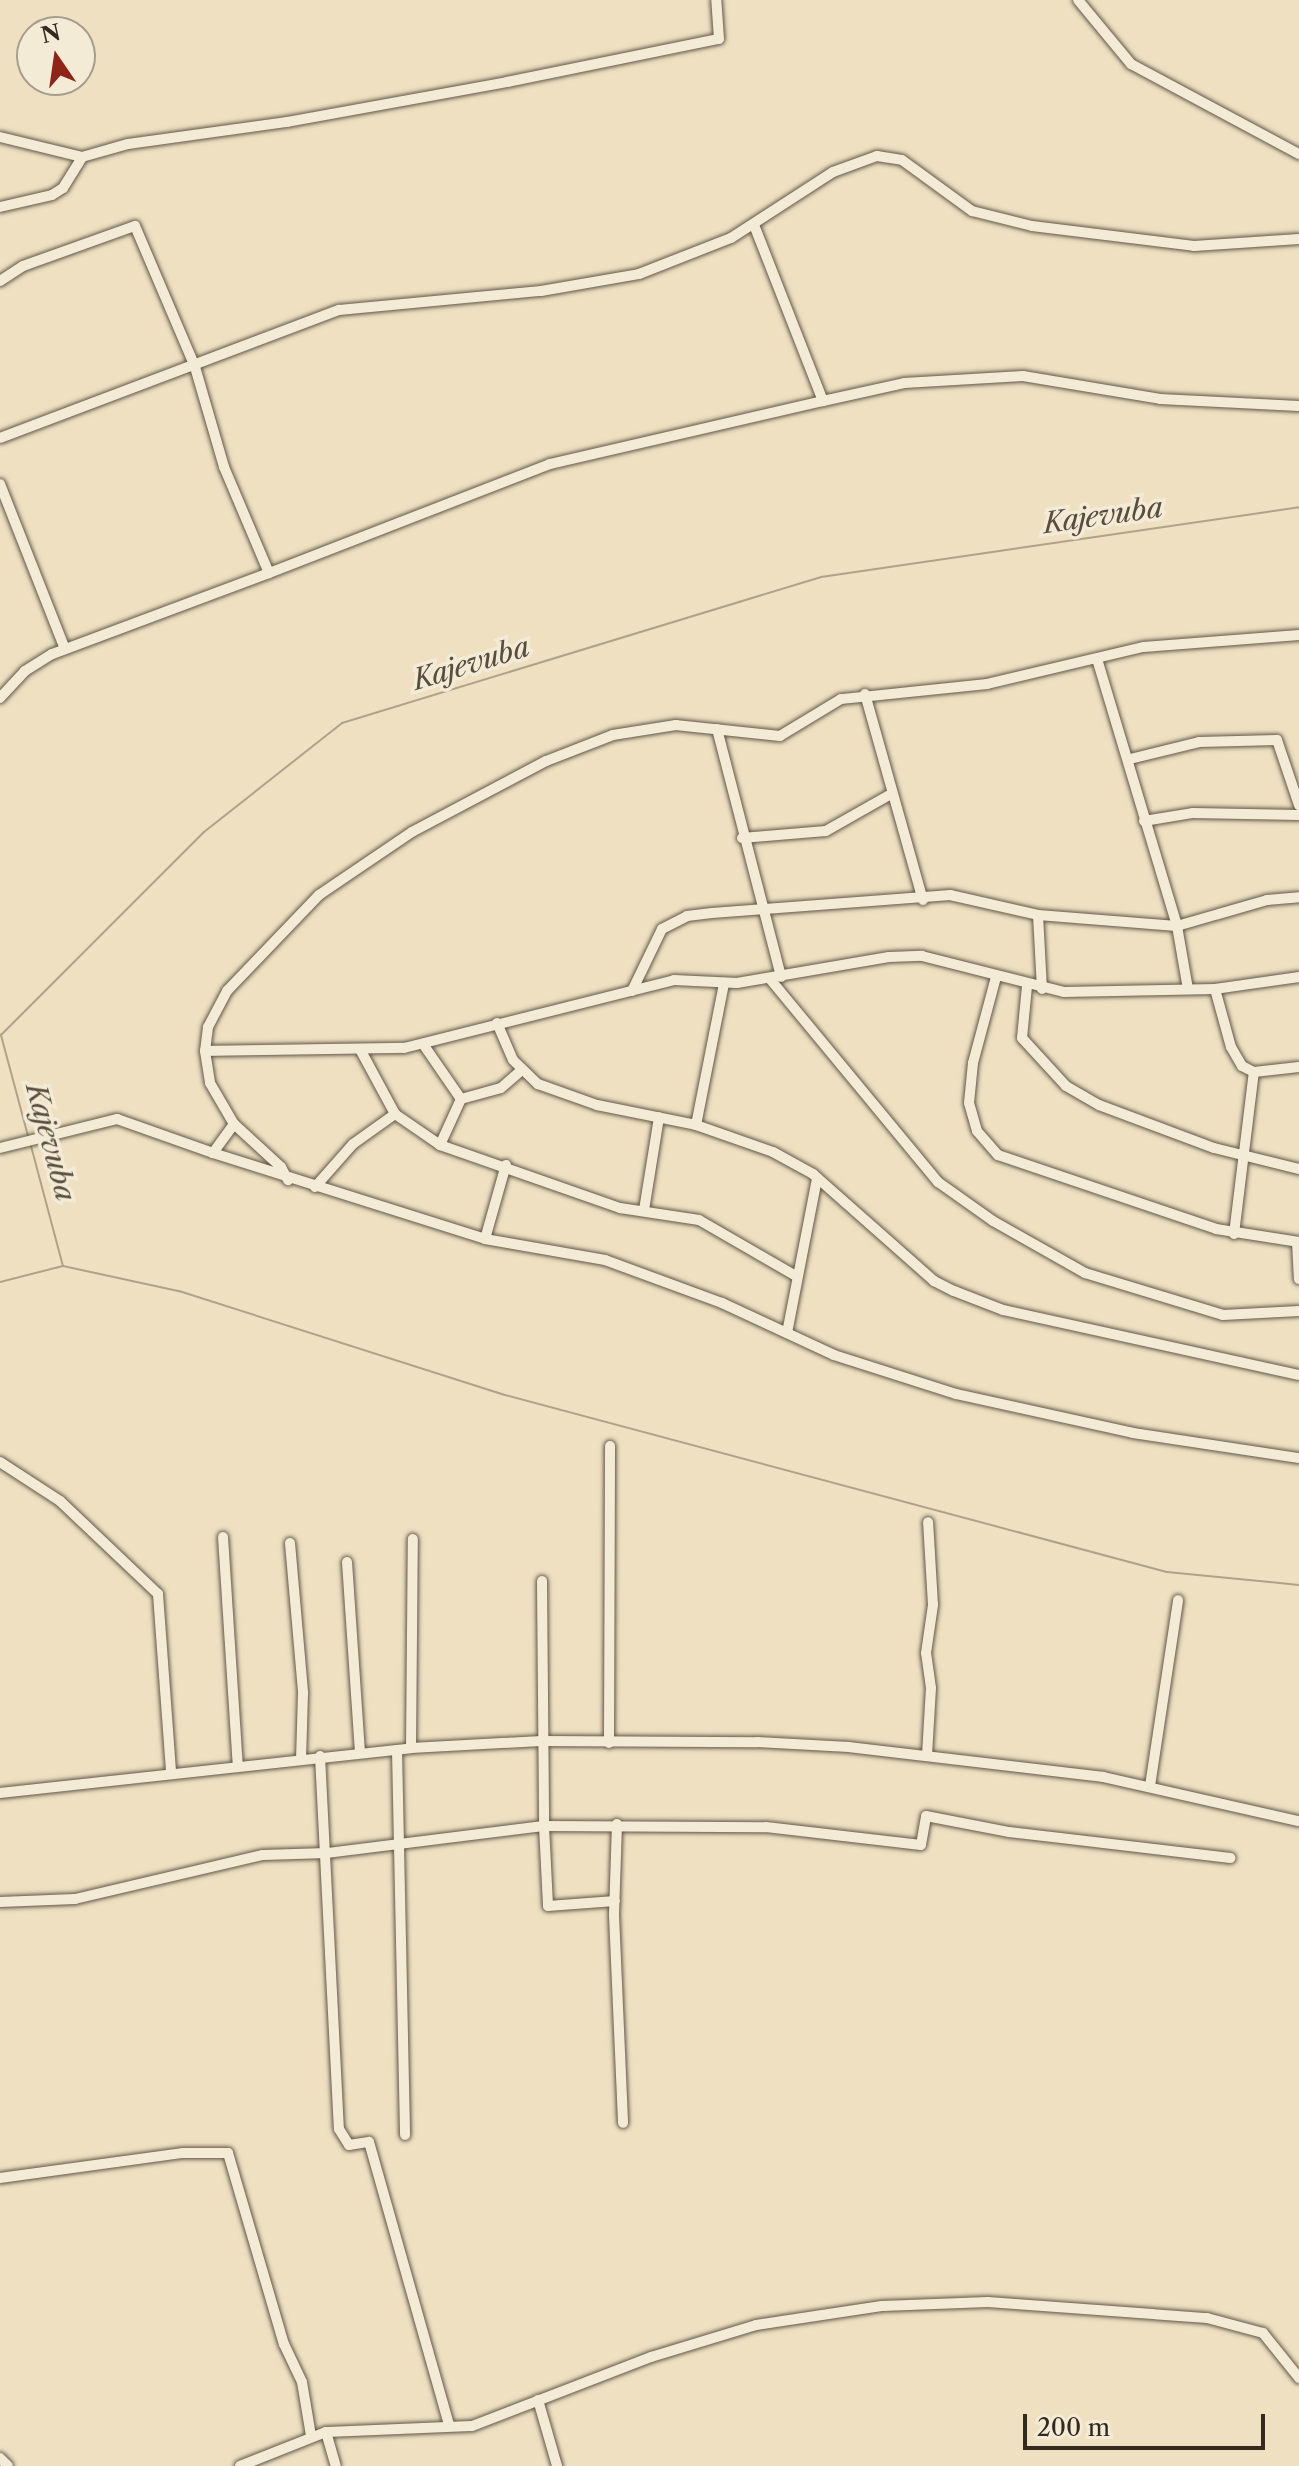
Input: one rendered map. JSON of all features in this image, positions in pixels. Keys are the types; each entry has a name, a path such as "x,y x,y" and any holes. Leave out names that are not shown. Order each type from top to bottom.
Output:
{"street":[{"path":"0,137 82,157 128,144 287,122 719,39 716,0"},
{"path":"1078,0 1131,64 1299,154"},
{"path":"0,438 195,367 339,310 614,280 708,249 754,225 833,172 887,156 902,160 972,211 1032,226 1221,247 1299,239"},
{"path":"0,207 52,195 63,188 82,157"},
{"path":"754,225 823,401"},
{"path":"0,281 23,266 135,226 195,367 224,467 269,573"},
{"path":"0,698 31,666 65,649 550,464 823,401 904,383 1023,376 1160,399 1299,406"},
{"path":"0,484 65,649"},
{"path":"288,1180 281,1167 234,1124 210,1083 205,1051 216,1008 261,952 319,895 412,832 546,761 613,735 676,725 780,736 823,706 865,694 987,684 1174,643 1299,635"},
{"path":"1097,659 1130,759 1144,821 1177,926 1188,989"},
{"path":"865,694 923,900"},
{"path":"717,729 742,838 763,908 776,978 938,1182 993,1221 1085,1273 1208,1311 1266,1316 1299,1311"},
{"path":"1130,759 1199,742 1277,740 1299,805"},
{"path":"742,838 833,829 891,794"},
{"path":"1144,821 1193,813 1299,815"},
{"path":"632,991 656,937 670,924 687,916 763,908 978,899 1038,915 1177,926 1299,897"},
{"path":"1038,915 1042,989"},
{"path":"205,1051 361,1051 423,1044 497,1023 688,978 724,983 776,978 908,956 1042,989 1215,989 1299,977"},
{"path":"996,977 969,1085 971,1119 985,1142 998,1155 1234,1234 1298,1242 1299,1279"},
{"path":"696,1125 724,983"},
{"path":"1027,986 1022,1038 1049,1073 1099,1105 1243,1155 1299,1169"},
{"path":"1215,989 1231,1047 1242,1066 1254,1072 1299,1067"},
{"path":"497,1023 503,1045 522,1070 553,1092 696,1125 773,1152 817,1178 924,1273 954,1291 1003,1310 1299,1375"},
{"path":"423,1044 461,1099"},
{"path":"361,1051 395,1114 440,1145 506,1165 620,1208 699,1220 796,1276"},
{"path":"461,1099 501,1088 522,1070"},
{"path":"1234,1234 1254,1072"},
{"path":"440,1145 461,1099"},
{"path":"315,1187 353,1144 395,1114"},
{"path":"644,1210 659,1117"},
{"path":"0,1148 117,1119 288,1180 485,1239 605,1260 834,1355 956,1394 1133,1433 1299,1458"},
{"path":"213,1153 234,1124"},
{"path":"485,1239 506,1165"},
{"path":"787,1333 817,1178"},
{"path":"609,1743 610,1446"},
{"path":"0,1462 60,1501 158,1594 171,1773"},
{"path":"927,1755 931,1688 926,1653 933,1605 928,1522"},
{"path":"223,1537 238,1766"},
{"path":"411,1748 413,1539"},
{"path":"290,1543 303,1693 301,1759"},
{"path":"347,1562 360,1753"},
{"path":"542,1581 542,1741 548,1906 615,1901"},
{"path":"1150,1786 1178,1600"},
{"path":"0,1793 411,1748 542,1741 757,1742 927,1755 1150,1786 1299,1821"},
{"path":"397,1750 405,2135"},
{"path":"320,1756 339,2129 349,2145 369,2142 449,2425"},
{"path":"0,1902 75,1899 263,1855 327,1853 544,1826 766,1827 921,1845 926,1816 1009,1832 1230,1858"},
{"path":"617,1824 615,1901 623,2123"},
{"path":"0,2178 183,2153 228,2153 284,2344 302,2382 311,2436"},
{"path":"240,2466 326,2432 472,2426 756,2325 801,2316 959,2301 1119,2309 1236,2323 1263,2333 1299,2378"},
{"path":"538,2400 557,2466"},
{"path":"326,2432 336,2466"},
{"path":"0,2458 8,2466"}],"waterway":[{"name":"Kajevuba","path":"28,1136 1,1035 204,832 342,723 821,577 1299,507"},
{"name":"Kajevuba","path":"31,1146 63,1266"},
{"path":"0,1282 63,1266 179,1291 505,1395 1167,1572 1299,1585"}]}
